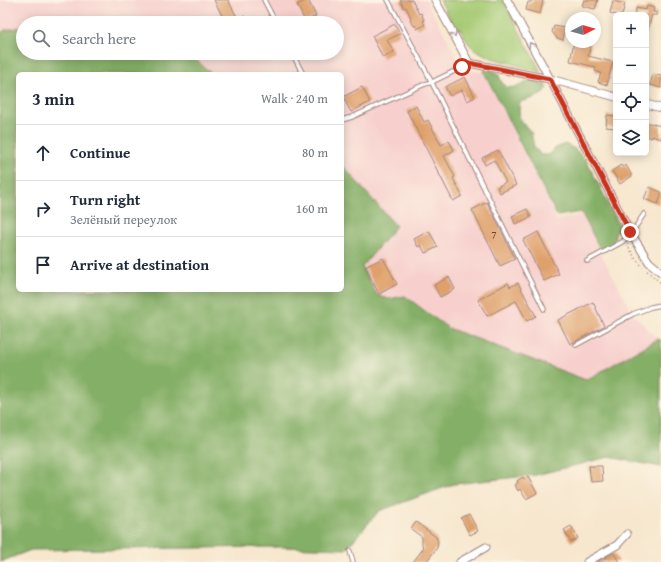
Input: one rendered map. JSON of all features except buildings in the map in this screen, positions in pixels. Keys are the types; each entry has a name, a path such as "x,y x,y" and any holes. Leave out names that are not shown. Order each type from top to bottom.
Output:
{"street":[{"path":"435,0 469,63 550,79 613,96"},
{"path":"507,0 631,234 649,262 661,272"},
{"path":"649,105 661,108"},
{"path":"586,562 617,545 626,534"},
{"path":"460,562 486,547"}],"lane":[{"path":"264,0 272,16"},
{"path":"388,0 432,82 544,309"},
{"path":"296,60 302,72"},
{"path":"344,119 432,82 469,63"},
{"path":"587,261 622,242 631,234 644,214"},
{"path":"576,345 633,314 661,305"},
{"path":"350,551 353,562"}],"shaded area":[{"path":"0,0 426,0 464,70 483,72 557,220 581,215 633,314 658,339 586,380 448,328 405,296 388,299 377,295 362,268 396,226 344,167 344,72 210,72 196,60 344,60 344,16 16,16 16,28 5,30 0,34"}],"green space":[{"path":"440,0 483,0 495,2 497,0 503,0 541,72 492,58 474,49 469,44 460,28 456,30"},
{"path":"16,28 16,60 196,60 210,72 16,72 16,292 344,292 344,167 396,226 362,267 377,295 388,299 405,296 448,328 586,380 658,339 661,340 661,467 609,457 536,475 454,484 379,511 346,549 280,547 31,550 0,562 0,34 5,30"},
{"path":"485,69 498,73 506,88 515,87 532,79 544,81 547,89 545,92 520,102 520,120 531,132 534,147 541,155 549,155 554,149 565,144 575,149 586,160 622,230 615,232 615,240 611,245 600,249 581,212 557,216 484,72"}],"route":[{"path":"462,67 469,63 550,79 630,232"}]}
